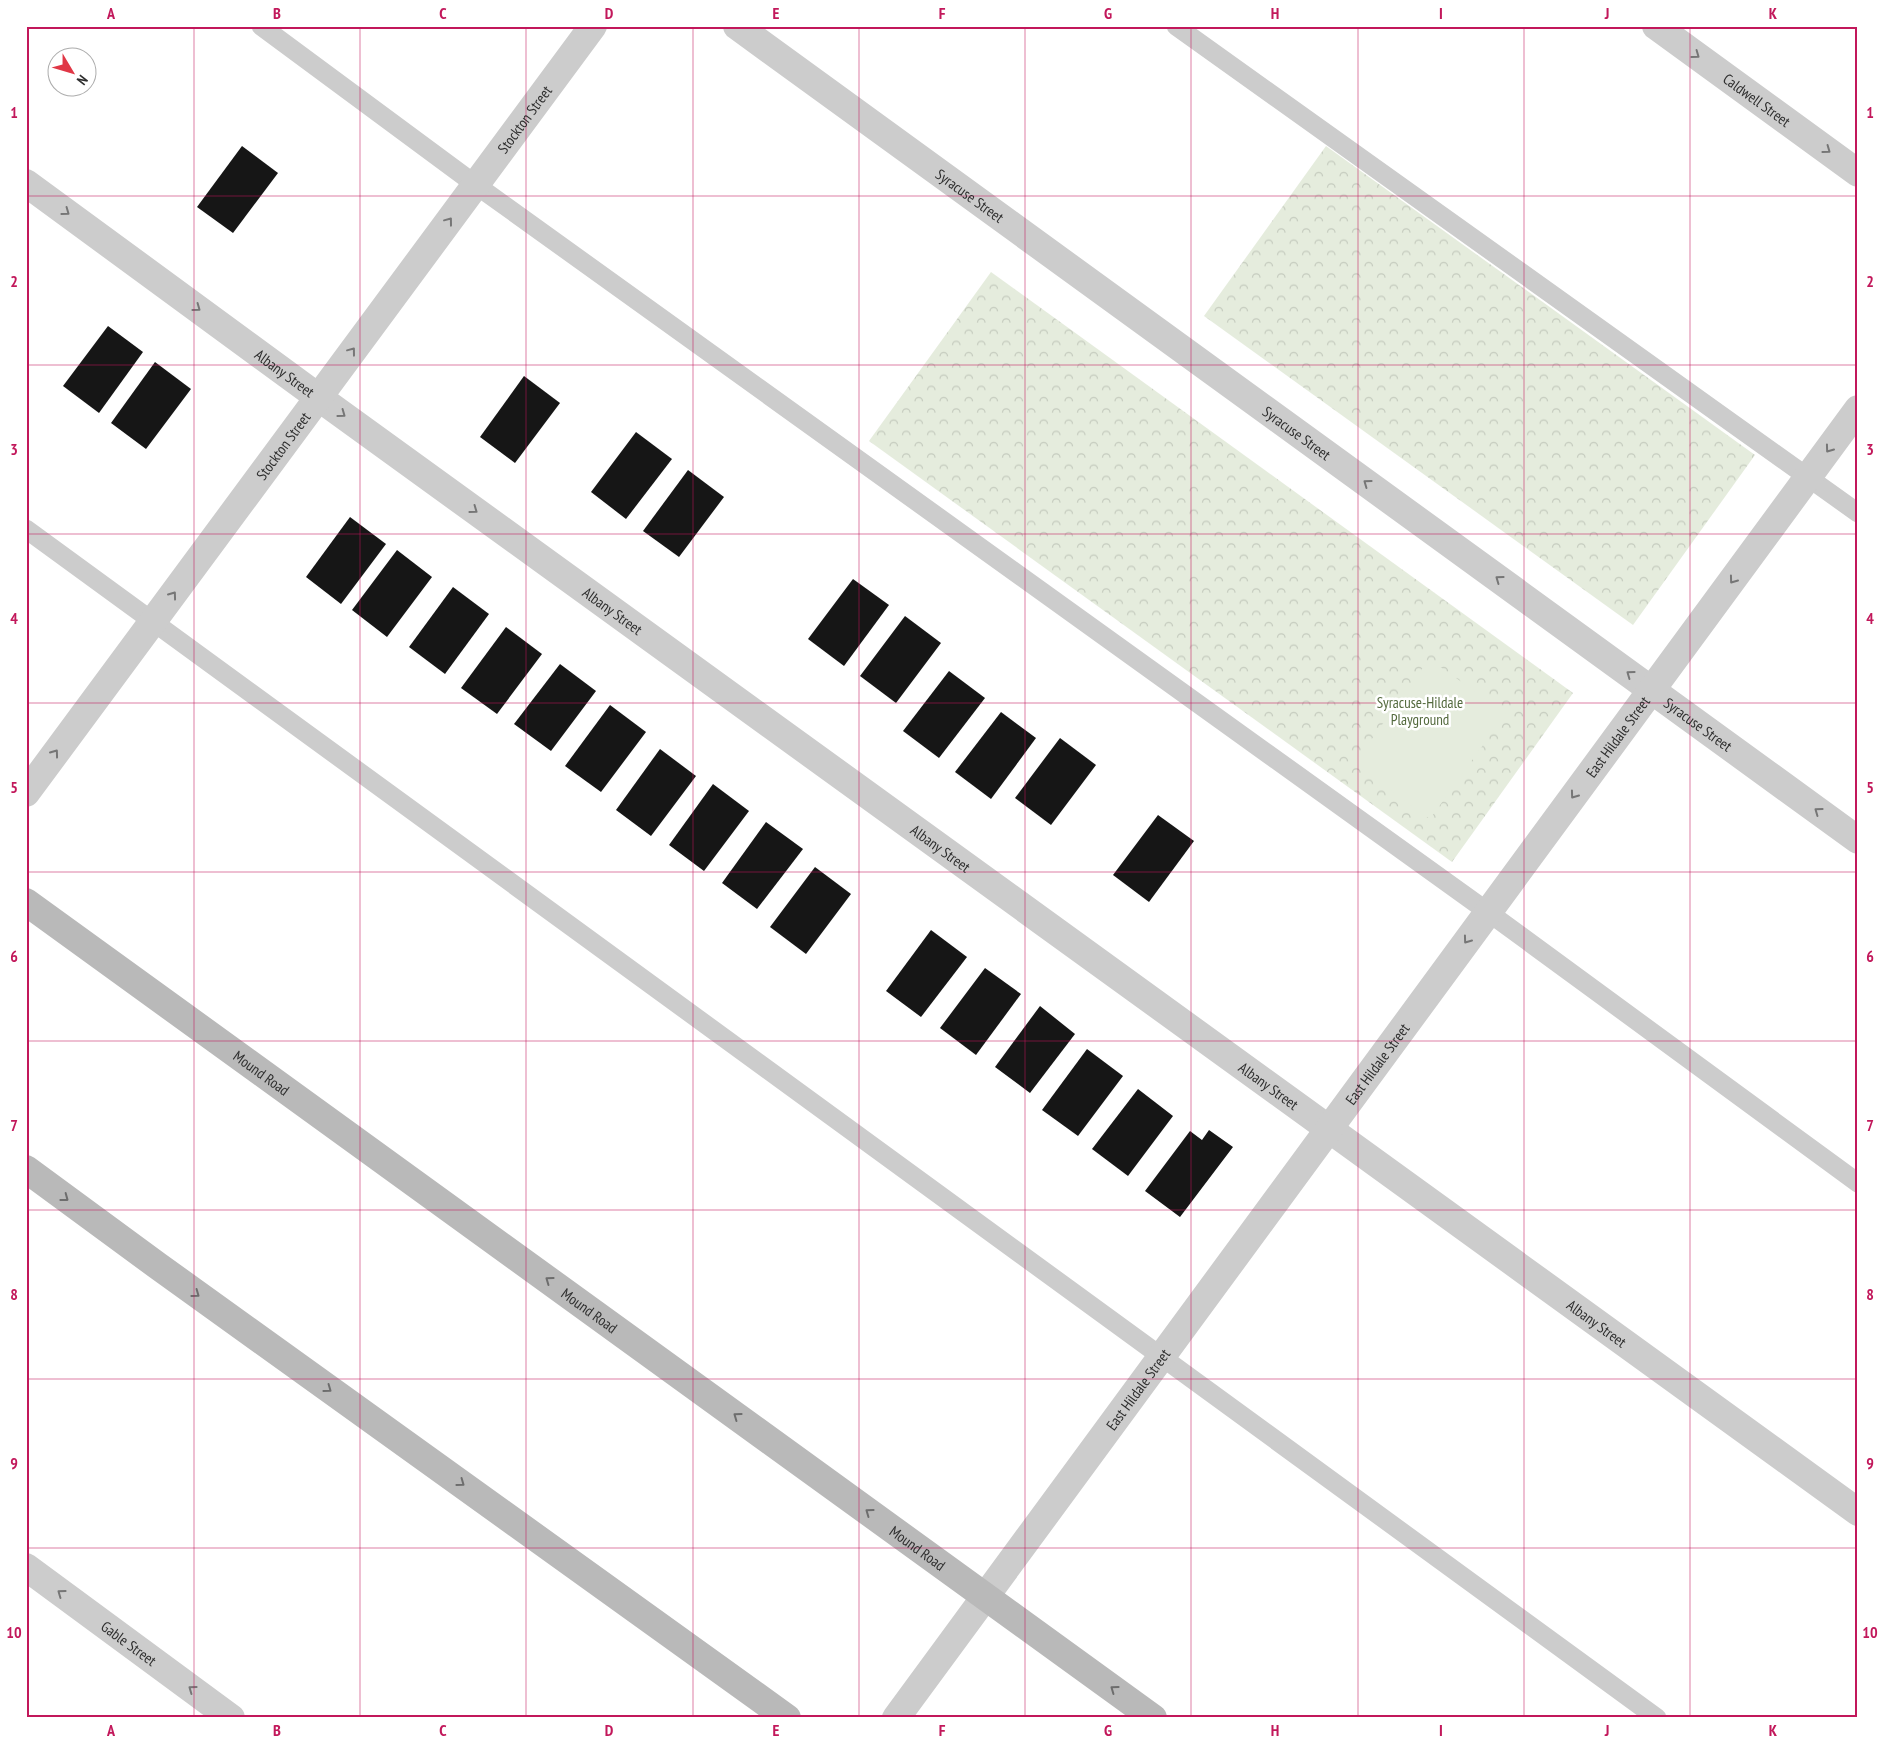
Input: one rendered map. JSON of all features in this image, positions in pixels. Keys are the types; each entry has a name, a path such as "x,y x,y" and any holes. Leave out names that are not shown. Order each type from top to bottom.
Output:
{"main road":[{"name":"Mound Road","path":"26,902 1153,1718"},
{"path":"26,1169 166,1272 787,1718"}],"street":[{"name":"Stockton Street","path":"26,793 593,26"},
{"name":"Syracuse Street","path":"737,26 1858,840"},
{"name":"Caldwell Street","path":"1656,26 1858,173"},
{"name":"Albany Street","path":"26,183 318,397 1858,1512"},
{"name":"East Hildale Street","path":"896,1718 1858,409"},
{"name":"Gable Street","path":"26,1567 231,1718"}],"lane":[{"path":"261,26 476,185 1488,912 1858,1182"},
{"path":"1176,26 1858,513"},
{"path":"26,529 1162,1355 1657,1718"}],"green space":[{"path":"1326,146 1755,455 1633,625 1204,316"},
{"name":"Syracuse-Hildale Playground","path":"991,272 1573,693 1452,862 869,441"},
{"path":"1429,659 1506,713 1430,819 1354,764"}],"building":[{"path":"242,146 278,173 233,233 197,207"},
{"path":"108,326 143,352 99,413 63,386"},
{"path":"155,362 191,389 146,449 111,423"},
{"path":"524,376 560,403 515,463 480,437"},
{"path":"636,432 672,459 626,519 591,492"},
{"path":"688,470 724,497 679,557 643,531"},
{"path":"350,517 386,544 341,604 306,577"},
{"path":"397,550 432,577 387,637 352,610"},
{"path":"853,579 889,605 844,666 808,639"},
{"path":"453,587 489,614 445,674 409,647"},
{"path":"905,616 941,643 896,703 860,676"},
{"path":"506,627 542,654 497,714 461,688"},
{"path":"560,664 596,691 551,751 514,724"},
{"path":"949,671 985,698 939,758 903,731"},
{"path":"610,705 646,732 601,792 565,766"},
{"path":"1001,712 1036,738 991,799 955,772"},
{"path":"1060,738 1096,765 1051,825 1015,798"},
{"path":"660,749 696,776 651,836 616,810"},
{"path":"713,784 749,811 704,871 669,845"},
{"path":"1158,815 1194,841 1149,902 1113,875"},
{"path":"766,822 803,849 757,909 722,883"},
{"path":"815,867 851,894 806,954 770,927"},
{"path":"931,930 967,957 921,1017 886,991"},
{"path":"985,968 1021,994 976,1055 940,1028"},
{"path":"1040,1006 1075,1034 1030,1093 995,1067"},
{"path":"1087,1049 1123,1076 1078,1136 1042,1110"},
{"path":"1138,1089 1173,1116 1128,1176 1092,1149"},
{"path":"1209,1130 1233,1147 1180,1217 1145,1191 1190,1131 1202,1140"}]}
